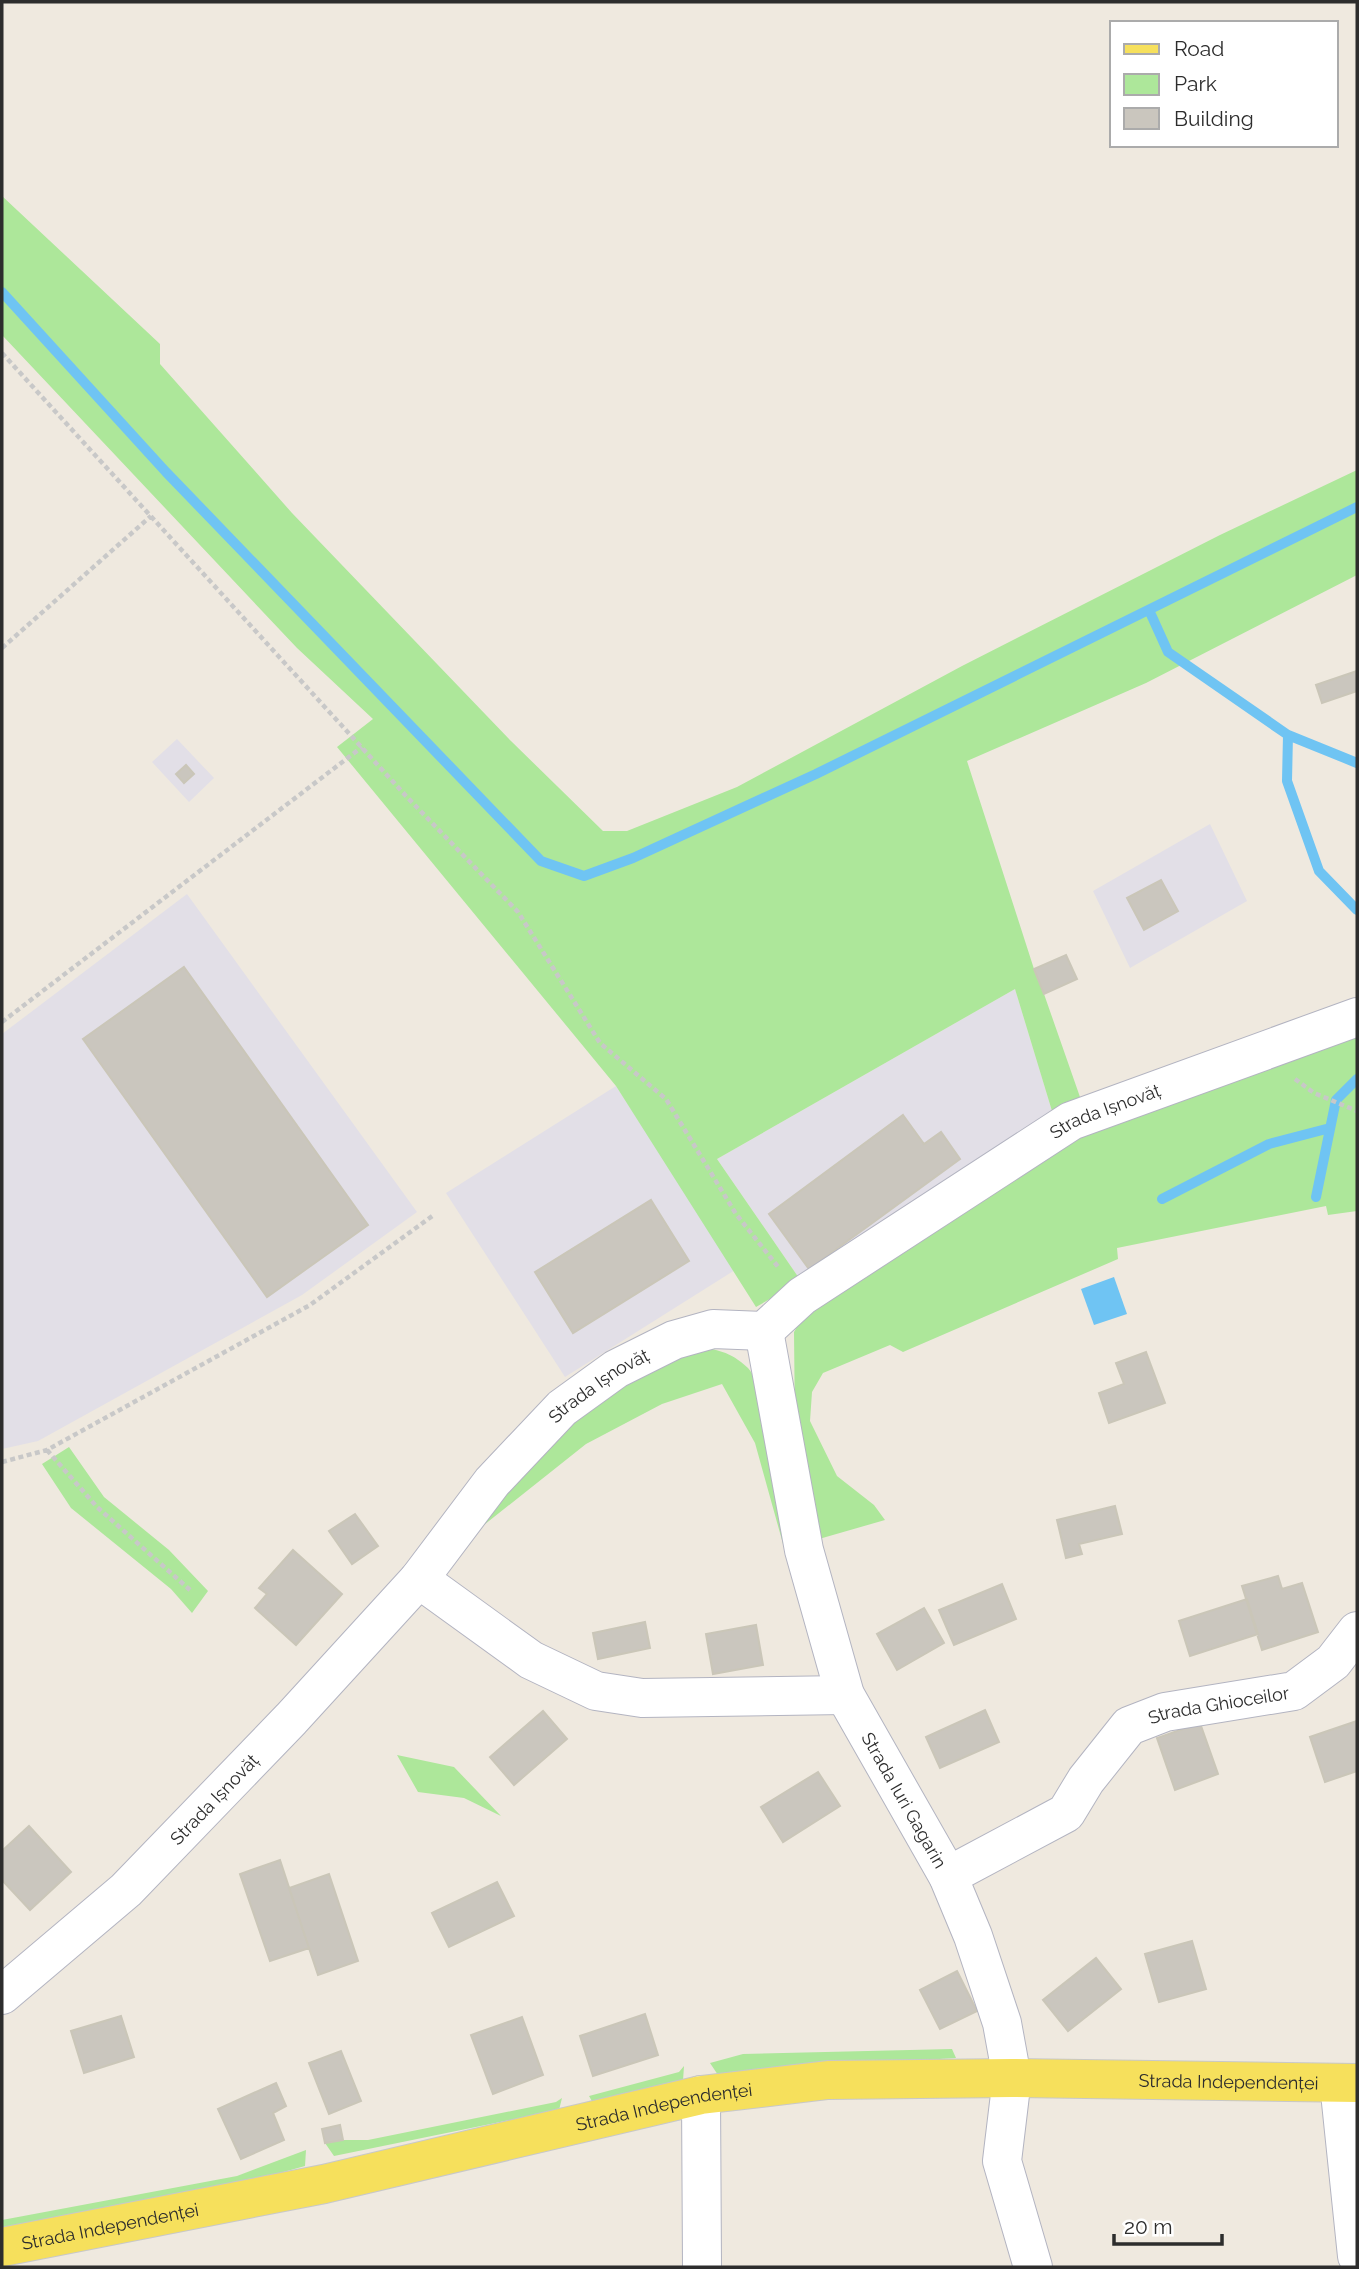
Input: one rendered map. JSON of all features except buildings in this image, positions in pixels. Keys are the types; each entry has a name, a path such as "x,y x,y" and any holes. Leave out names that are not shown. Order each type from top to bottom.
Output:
{"main road":[{"name":"Strada Independenței","path":"2,2247 324,2184 701,2095 828,2080 1012,2078 1348,2083"}],"street":[{"name":"Strada Ișnovăț","path":"2,1995 126,1890 291,1719 419,1579 492,1482 562,1408 616,1369 674,1340 713,1329 764,1331 802,1296 1071,1121 1357,1017"},
{"name":"Strada Iuri Gagarin","path":"764,1331 804,1550 845,1695 948,1876 974,1936 1002,2023 1012,2078 1002,2161 1033,2267"},
{"path":"419,1579 531,1660 596,1691 642,1698 845,1695"},
{"name":"Strada Ghioceilor","path":"948,1876 1066,1813 1086,1780 1129,1726 1165,1712 1294,1691 1333,1662 1357,1631"},
{"name":"Strada Independenței","path":"1348,2083 1357,2256"},
{"path":"701,2095 702,2267"}],"path":[{"path":"2,353 406,796 518,912 600,1043 666,1099 736,1214 802,1296"},
{"path":"2,648 151,516"},
{"path":"2,1022 362,747"},
{"path":"1314,1093 1357,1111"},
{"path":"2,1462 47,1450 310,1305 435,1214"},
{"path":"47,1450 97,1507 190,1590"}],"shaded area":[{"path":"177,739 214,778 189,802 152,762"},
{"path":"1210,824 1247,901 1130,968 1093,891"},
{"path":"187,894 417,1212 302,1295 38,1441 2,1449 2,1034"},
{"path":"1015,989 1052,1111 801,1281 717,1159"},
{"path":"616,1086 735,1270 565,1377 446,1193"}],"green space":[{"path":"2,196 160,344 160,364 292,513 511,741 603,831 627,831 737,787 962,666 1220,535 1357,470 1357,575 1146,683 967,761 1034,969 1080,1097 1052,1111 1015,989 717,1159 801,1281 756,1307 616,1086 337,747 373,719 297,648 2,335"},
{"path":"1357,1034 1357,1211 1328,1215 1326,1206 1117,1248 1118,1259 903,1352 890,1345 823,1373 812,1392 810,1421 837,1476 874,1505 885,1520 819,1539 795,1428 794,1332 806,1312 1074,1135"},
{"path":"694,1347 729,1354 748,1368 756,1382 769,1432 790,1569 755,1443 722,1384 662,1404 586,1444 460,1544 608,1385"},
{"path":"69,1447 104,1497 169,1550 208,1591 192,1613 171,1589 71,1508 42,1464"},
{"path":"397,1755 454,1767 501,1816 464,1798 418,1792"},
{"path":"952,2049 956,2058 718,2075 710,2063 743,2054"},
{"path":"684,2066 683,2081 593,2103 589,2096 679,2072"},
{"path":"562,2098 559,2110 334,2156 325,2143 368,2140 556,2102"},
{"path":"306,2150 305,2166 234,2186 2,2228 2,2220 237,2176"}],"water":[{"path":"1114,1277 1127,1314 1094,1325 1081,1289"}],"waterway":[{"path":"2,292 166,472 541,861 584,876 633,858 816,774 1357,507"},
{"path":"1149,610 1168,652 1288,735 1357,763"},
{"path":"1288,735 1287,781 1319,871 1357,910"},
{"path":"1316,1197 1336,1100 1357,1079"},
{"path":"1162,1199 1269,1144 1330,1128"}]}
